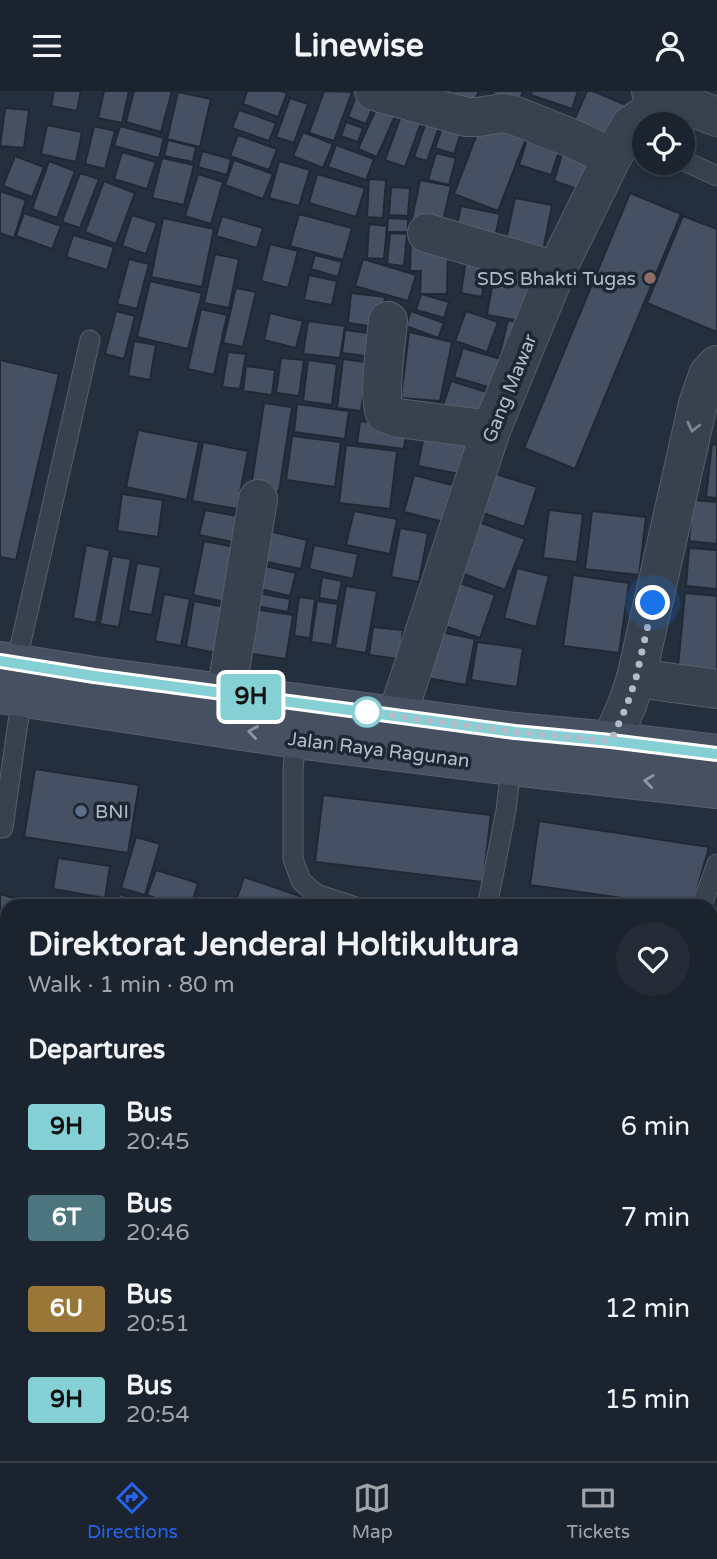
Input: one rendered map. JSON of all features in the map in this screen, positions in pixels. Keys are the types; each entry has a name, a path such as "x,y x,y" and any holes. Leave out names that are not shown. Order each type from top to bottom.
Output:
{"main road":[{"name":"Jalan Raya Ragunan","path":"10,679 226,694 397,716 513,749"},
{"name":"Jalan Raya Ragunan","path":"10,679 296,739 513,749 608,758 717,754"},
{"name":"Jalan Raya Ragunan","path":"608,758 717,789"}],"street":[{"path":"374,91 466,117 503,113 571,138 627,143"},
{"path":"666,94 717,117"},
{"name":"Gang Mawar","path":"397,716 491,431 556,271 627,143 631,125 666,94"},
{"path":"427,233 556,271"},
{"path":"388,321 382,396 385,413 398,418 491,431"},
{"path":"608,758 636,678 698,404 708,375 717,365"},
{"path":"226,694 258,499"},
{"path":"636,678 717,689"}],"lane":[{"path":"695,166 717,176"},
{"path":"3,828 18,722 10,679 90,340"},
{"path":"296,739 293,770 293,859 300,881 316,894 331,899"},
{"path":"489,899 506,810 513,749"},
{"path":"704,899 717,864"}],"building":[{"path":"54,91 81,91 77,111 51,106"},
{"path":"104,91 129,91 122,123 98,118"},
{"path":"134,91 172,91 161,132 126,122"},
{"path":"247,91 287,93 278,117 243,104"},
{"path":"324,91 352,92 334,141 309,133"},
{"path":"454,91 479,91 469,115 448,107"},
{"path":"490,91 523,91 518,104"},
{"path":"532,91 578,91 572,109 531,95"},
{"path":"587,91 626,105 607,148 569,132"},
{"path":"178,92 211,99 200,147 167,139"},
{"path":"357,94 375,101 366,124 348,117"},
{"path":"290,98 308,104 294,143 276,137"},
{"path":"380,100 398,109 377,157 358,149"},
{"path":"5,108 29,110 24,148 0,146"},
{"path":"239,110 276,123 269,141 232,128"},
{"path":"430,111 443,116 427,161 414,157"},
{"path":"402,113 422,120 405,167 385,160"},
{"path":"447,114 465,120 454,154 435,148"},
{"path":"483,118 527,136 498,211 454,194"},
{"path":"346,122 363,128 358,142 341,136"},
{"path":"47,125 82,132 76,162 41,154"},
{"path":"94,126 115,131 105,169 85,164"},
{"path":"120,126 164,138 159,158 114,146"},
{"path":"531,127 564,137 551,175 519,165"},
{"path":"303,132 333,144 323,168 293,156"},
{"path":"238,135 277,149 269,170 230,156"},
{"path":"168,140 196,147 193,162 164,156"},
{"path":"336,145 374,159 366,180 328,167"},
{"path":"565,145 604,158 592,194 554,181"},
{"path":"202,151 231,159 227,175 198,167"},
{"path":"122,152 156,162 147,189 114,179"},
{"path":"436,153 456,158 449,185 428,180"},
{"path":"15,156 44,167 32,197 3,186"},
{"path":"162,158 194,165 184,205 152,198"},
{"path":"234,160 273,174 263,199 225,185"},
{"path":"49,161 75,171 57,218 32,209"},
{"path":"279,161 310,170 299,206 269,198"},
{"path":"80,173 99,179 80,228 62,222"},
{"path":"198,174 223,182 211,224 185,216"},
{"path":"317,174 365,188 356,217 309,203"},
{"path":"369,179 386,180 383,218 367,217"},
{"path":"420,180 451,186 440,234 410,228"},
{"path":"104,181 135,193 116,244 85,232"},
{"path":"391,187 410,188 408,216 389,215"},
{"path":"0,191 26,200 14,238 0,233"},
{"path":"630,193 681,214 575,469 524,448"},
{"path":"515,198 552,205 542,257 504,249"},
{"path":"461,206 500,214 493,247 454,239"},
{"path":"24,213 61,226 52,249 16,236"},
{"path":"299,214 352,228 343,260 290,246"},
{"path":"132,215 157,223 146,254 122,246"},
{"path":"222,216 263,228 257,248 216,236"},
{"path":"683,216 717,229 717,332 647,303"},
{"path":"163,218 214,229 202,287 151,277"},
{"path":"388,218 408,219 408,232 387,232"},
{"path":"369,224 387,226 384,259 367,258"},
{"path":"390,233 407,234 404,266 387,264"},
{"path":"73,235 114,247 107,270 66,257"},
{"path":"411,240 448,241 447,294 420,294 421,271 410,271"},
{"path":"270,244 298,251 288,288 261,281"},
{"path":"467,252 488,256 482,297 461,293"},
{"path":"215,254 239,259 229,308 204,303"},
{"path":"315,255 342,262 338,277 311,269"},
{"path":"129,259 149,264 137,309 117,304"},
{"path":"363,259 416,275 408,301 355,286"},
{"path":"496,262 542,270 533,323 487,315"},
{"path":"309,275 337,281 332,305 304,300"},
{"path":"150,281 202,293 188,349 137,337"},
{"path":"236,288 256,292 243,347 223,343"},
{"path":"351,293 385,297 381,328 348,323"},
{"path":"421,294 449,302 444,318 416,310"},
{"path":"201,309 227,315 214,375 188,369"},
{"path":"116,311 135,316 124,359 105,354"},
{"path":"411,311 444,323 438,338 406,326"},
{"path":"466,311 498,322 487,352 455,341"},
{"path":"270,313 303,321 296,348 264,340"},
{"path":"508,320 527,325 520,357 500,353"},
{"path":"308,321 345,326 340,358 303,354"},
{"path":"345,330 384,335 381,358 342,353"},
{"path":"409,332 452,342 440,401 401,398"},
{"path":"134,341 156,345 150,380 128,376"},
{"path":"463,348 504,360 495,389 454,377"},
{"path":"228,352 246,354 240,389 222,387"},
{"path":"281,358 304,360 299,396 276,393"},
{"path":"343,359 381,364 365,385 361,411 337,408"},
{"path":"0,360 59,374 16,560 0,557"},
{"path":"308,360 337,364 332,405 303,401"},
{"path":"246,366 275,370 272,395 243,391"},
{"path":"451,381 493,394 482,428 440,415"},
{"path":"264,403 292,407 279,492 251,487"},
{"path":"297,404 349,411 345,439 294,432"},
{"path":"360,421 407,427 404,449 357,443"},
{"path":"425,429 472,438 464,475 418,466"},
{"path":"138,430 199,442 187,500 126,487"},
{"path":"292,436 341,442 335,487 286,480"},
{"path":"203,442 248,451 237,509 192,501"},
{"path":"712,444 717,445 717,498 706,497"},
{"path":"346,445 397,451 390,509 339,503"},
{"path":"496,474 537,487 524,527 483,513"},
{"path":"414,475 456,486 448,523 404,512"},
{"path":"122,494 163,500 158,537 117,531"},
{"path":"693,500 717,502 717,544 689,541"},
{"path":"205,510 243,517 238,543 199,535"},
{"path":"549,510 583,514 577,562 543,558"},
{"path":"354,511 397,519 390,554 346,545"},
{"path":"592,511 646,517 639,575 585,569"},
{"path":"479,522 525,539 505,590 459,572"},
{"path":"400,528 428,533 419,582 391,577"},
{"path":"264,530 307,540 301,569 257,560"},
{"path":"204,541 240,548 229,603 193,595"},
{"path":"86,545 110,550 96,623 73,618"},
{"path":"314,545 358,554 353,579 309,569"},
{"path":"689,548 717,550 717,589 686,586"},
{"path":"112,556 131,559 119,627 100,624"},
{"path":"137,563 161,567 152,615 128,611"},
{"path":"265,566 296,573 290,596 260,589"},
{"path":"517,568 549,576 536,627 504,618"},
{"path":"573,575 629,583 619,653 563,646"},
{"path":"322,577 342,581 338,601 319,598"},
{"path":"454,581 495,595 480,638 439,624"},
{"path":"346,586 377,591 366,653 335,648"},
{"path":"258,593 290,599 288,612 256,606"},
{"path":"685,593 717,596 717,671 678,667"},
{"path":"164,594 190,599 181,646 155,641"},
{"path":"299,597 315,599 310,638 294,636"},
{"path":"194,601 230,608 222,654 186,647"},
{"path":"317,601 338,604 332,645 311,642"},
{"path":"252,609 293,615 286,659 245,653"},
{"path":"373,627 403,630 399,659 369,655"},
{"path":"436,631 475,639 466,685 427,678"},
{"path":"477,642 523,648 517,687 471,680"},
{"name":"BNI","path":"35,769 139,785 128,853 24,837"},
{"path":"323,795 491,815 483,882 315,862"},
{"path":"539,821 709,847 694,899 630,899 530,885"},
{"path":"136,837 160,844 145,895 121,888"},
{"path":"58,858 110,866 105,898 53,889"},
{"path":"156,870 198,883 193,899 158,899 147,895"},
{"path":"244,877 309,899 237,899"},
{"path":"0,894 18,899 0,899"},
{"path":"120,894 135,899 118,899"}],"bus line":[{"name":"9H","path":"0,661 515,732 717,754"}],"place":[{"name":"SDS Bhakti Tugas","path":"650,278"},
{"name":"BNI","path":"81,811"}],"route":[{"path":"367,712 515,732 611,741 636,678 653,603"}]}
